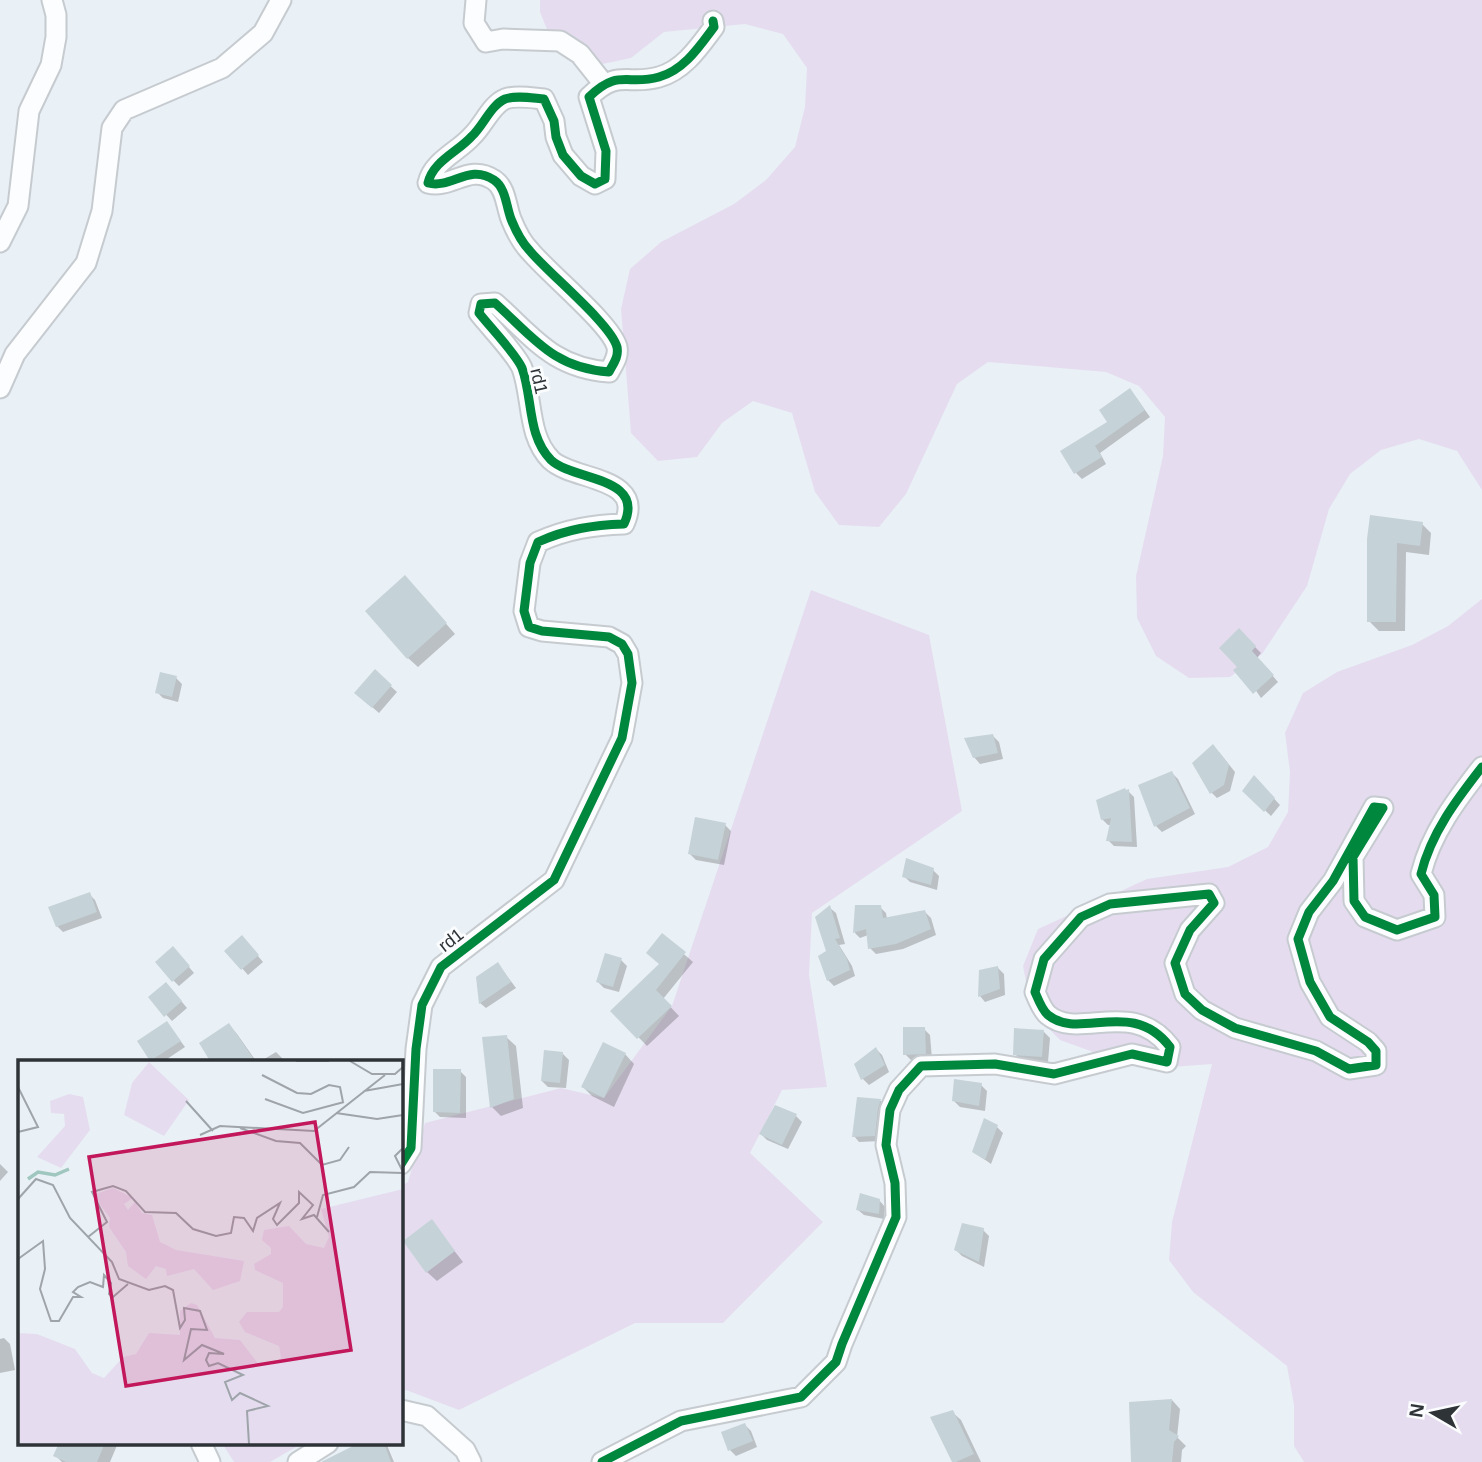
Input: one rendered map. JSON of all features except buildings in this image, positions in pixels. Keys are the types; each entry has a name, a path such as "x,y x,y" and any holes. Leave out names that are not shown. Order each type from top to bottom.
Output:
{"street":[{"path":"0,242 18,206 29,111 51,65 56,37 56,15 52,0"},
{"path":"0,388 15,355 86,263 102,211 112,128 117,118 124,110 222,68 263,33 281,0"},
{"path":"476,0 474,23 486,42 503,39 560,41 580,54 603,83 658,77 678,68 714,27 713,21"},
{"name":"rd1","path":"402,1162 411,1148 416,1049 422,1005 441,967 554,880 622,738 632,683 628,654 622,644 609,637 542,631 530,627 524,611 530,563 538,542 562,531 596,525 624,524 629,514 628,501 620,490 552,461 538,439 529,413 529,393 522,367 479,313 481,304 495,303 532,339 570,365 608,372 617,358 617,346 597,320 527,248 511,221 500,185 485,175 471,174 439,186 428,183 430,173 472,137 505,99 526,97 544,99 564,155 581,176 595,184 605,179 606,151 591,111 589,97 603,83"},
{"path":"602,1462 681,1421 801,1397 836,1362 896,1217 895,1183 887,1145 890,1110 899,1090 921,1066 995,1064 1054,1074 1132,1054 1167,1062 1170,1047 1161,1034 1126,1020 1063,1024 1046,1014 1035,992 1044,959 1081,917 1110,904 1209,894 1214,903 1190,930 1175,962 1185,994 1202,1010 1235,1028 1316,1051 1349,1069 1376,1065 1376,1051 1368,1042 1330,1017 1310,982 1298,939 1308,912 1333,881 1374,807 1383,808 1353,857 1354,901 1365,918 1397,930 1436,916 1434,895 1421,874 1426,855 1453,804 1482,767"},
{"path":"402,1410 427,1416 465,1450 471,1462"},
{"path":"201,1444 210,1462"},
{"path":"298,1462 326,1444"}],"shaded area":[{"path":"540,0 1482,0 1482,490 1457,451 1419,439 1381,450 1350,474 1329,509 1307,586 1262,654 1230,677 1189,678 1156,656 1137,618 1136,576 1163,456 1165,417 1139,386 1106,372 988,362 957,384 906,494 879,527 839,525 815,492 792,413 753,401 722,423 697,457 658,461 631,433 621,309 630,269 661,242 734,204 766,180 795,147 805,107 807,68 783,34 745,24 664,32 631,58 593,66 556,52 540,12"},
{"path":"811,590 929,635 962,811 812,913 809,975 827,1087 782,1090 750,1153 823,1222 723,1323 635,1323 459,1410 406,1390 402,1392 402,1185 408,1182 425,1123 561,1088 604,1098 672,1006"},
{"path":"1482,599 1482,1462 1304,1462 1294,1446 1294,1405 1287,1366 1193,1292 1169,1260 1172,1222 1212,1064 1172,1067 1096,1053 1060,1040 1032,1012 1023,966 1038,929 1147,879 1228,867 1268,847 1288,812 1290,772 1285,733 1303,693 1337,672 1412,645 1448,626"},
{"path":"223,1444 301,1444 270,1462 234,1462"}],"cycle path":[{"path":"402,1162 411,1148 416,1049 422,1005 441,967 554,880 622,738 632,683 628,654 622,644 609,637 542,631 529,627 524,611 530,563 538,542 580,528 624,524 628,508 625,497 616,488 561,467 543,450 534,428 522,368 479,313 481,304 495,303 545,349 573,364 609,372 617,347 603,325 524,244 498,183 485,175 477,174 445,183 428,183 440,163 476,132 495,106 505,99 519,97 544,99 554,121 556,137 563,155 581,176 595,184 605,179 606,151 589,97 599,88 616,80 648,79 668,74 690,57 703,42 714,27 713,21"},
{"path":"602,1462 681,1421 801,1397 836,1362 896,1217 895,1183 886,1145 890,1110 899,1090 921,1066 995,1064 1054,1074 1132,1054 1167,1062 1170,1047 1155,1032 1123,1022 1061,1022 1048,1015 1042,1007 1035,992 1044,959 1081,917 1110,904 1209,894 1214,903 1190,930 1175,963 1185,994 1202,1010 1235,1028 1316,1051 1349,1069 1376,1065 1376,1051 1368,1042 1330,1017 1310,982 1298,939 1309,912 1333,881 1374,807 1383,808 1353,857 1354,901 1365,917 1397,930 1435,917 1434,895 1421,874 1425,859 1446,817 1482,767"}]}
